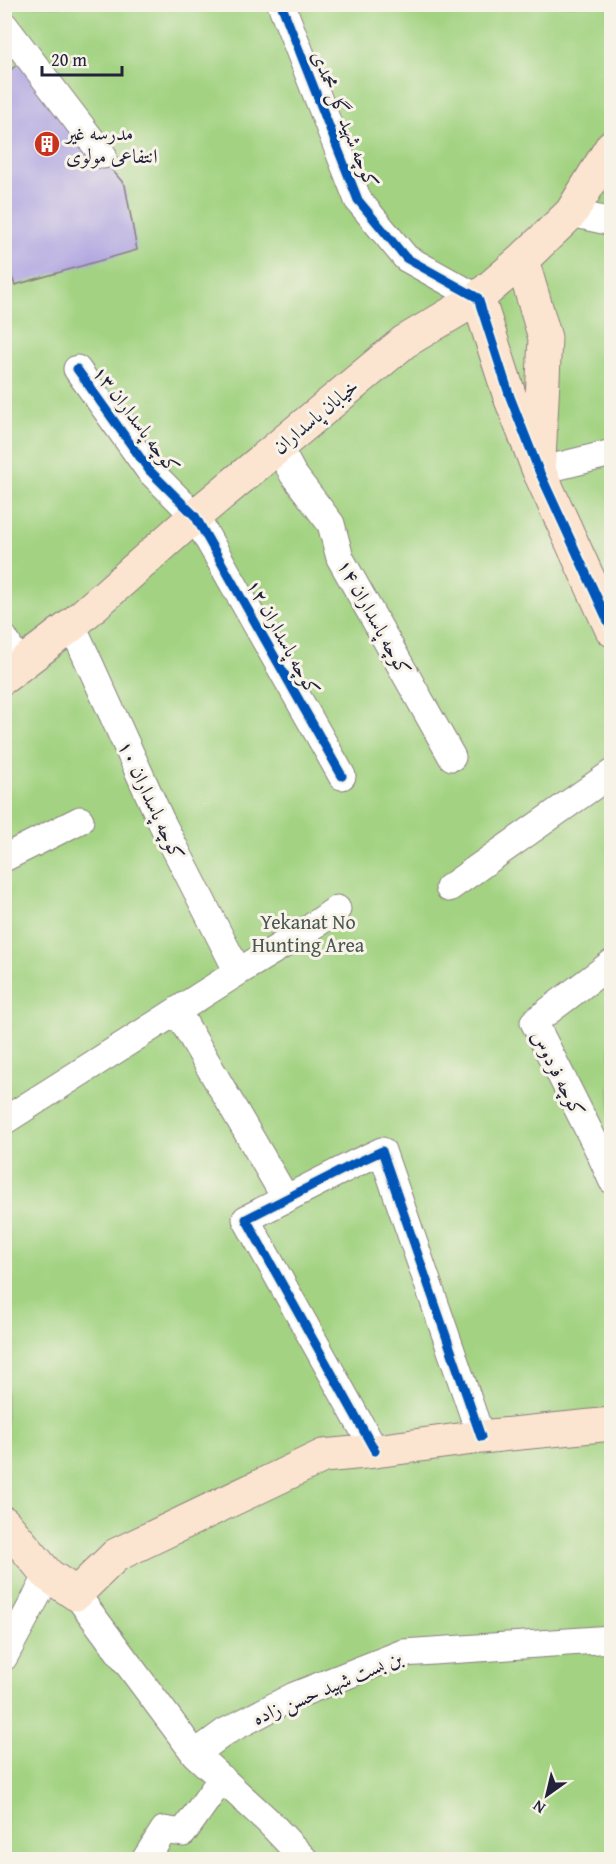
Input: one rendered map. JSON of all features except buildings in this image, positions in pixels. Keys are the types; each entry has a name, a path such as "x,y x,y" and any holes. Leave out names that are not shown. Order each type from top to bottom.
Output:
{"street":[{"name":"کوچه شهید گل محمدی","path":"281,4 358,200 406,258 478,298"},
{"path":"4,25 103,155"},
{"name":"خیابان پاسداران","path":"12,672 72,625 195,516 404,342 478,298 522,260 571,213 612,146"},
{"path":"571,213 612,222"},
{"path":"522,260 545,338 539,471"},
{"path":"478,298 510,397 539,471 612,630"},
{"name":"کوچه پاسداران ۱۳","path":"77,369 149,470 195,516"},
{"name":"کوچه پاسداران ۱۴","path":"278,446 293,474 331,524 340,558 452,757"},
{"path":"539,471 612,453"},
{"name":"کوچه پاسداران ۱۲","path":"195,516 342,776"},
{"name":"کوچه پاسداران ۱۰","path":"72,625 161,821 238,972"},
{"path":"4,638 12,672"},
{"path":"449,888 612,773"},
{"path":"4,858 80,820"},
{"path":"4,1120 309,929 337,909"},
{"name":"کوچه فردوس","path":"612,963 534,1022 612,1180"},
{"path":"177,1011 286,1199"},
{"path":"375,1451 246,1219 382,1151 481,1437"},
{"path":"76,1594 116,1555 323,1456 612,1424"},
{"path":"4,1523 48,1575 76,1594 195,1754 269,1822 305,1860"},
{"path":"4,1657 48,1575"},
{"name":"بن بست شهید حسن زاده","path":"195,1754 225,1732 294,1696 403,1653 612,1639"},
{"path":"145,1860 164,1830 183,1833 222,1778"}],"green space":[{"name":"Yekanat No Hunting Area","path":"5,5 611,5 611,1859 5,1859"}],"cycle path":[{"path":"281,4 358,200 406,258 478,298 510,397 539,471 612,630"},
{"path":"77,369 149,470 195,516 342,776"},
{"path":"375,1451 246,1219 382,1151 481,1437"}],"place":[{"name":"مدرسه غیر انتفاعی مولوی","path":"47,144"}]}
